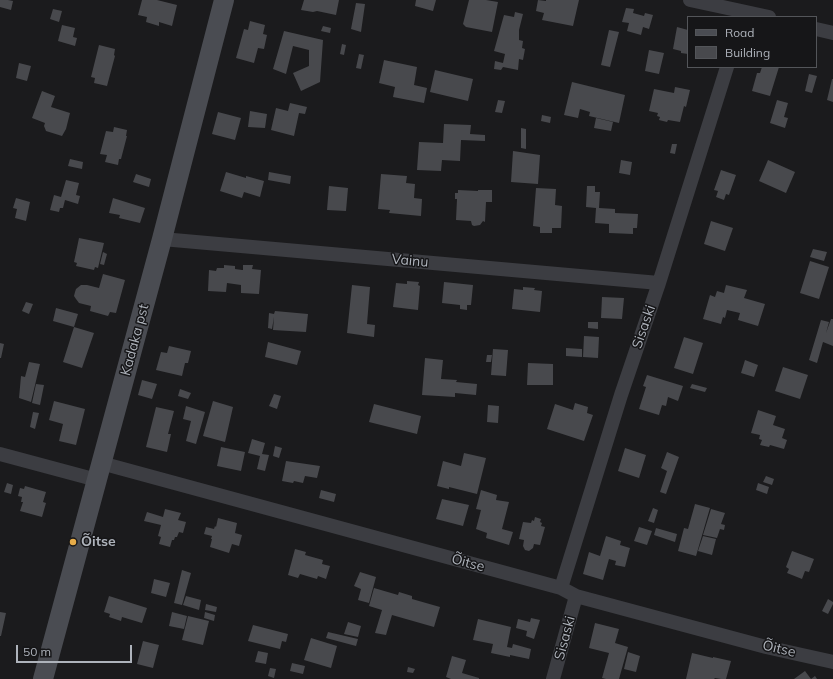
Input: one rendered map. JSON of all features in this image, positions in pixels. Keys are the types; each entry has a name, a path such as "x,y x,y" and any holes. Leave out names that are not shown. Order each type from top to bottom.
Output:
{"main road":[{"name":"Kadaka pst","path":"43,679 162,239 224,0"}],"street":[{"path":"690,0 745,9 766,16"},
{"path":"817,29 833,33"},
{"name":"Sisaski","path":"561,588 621,395 659,283 727,68"},
{"name":"Vainu","path":"162,239 659,283"},
{"name":"Õitse","path":"0,454 99,472 561,588 576,596 833,662"},
{"name":"Sisaski","path":"553,679 576,596"}],"building":[{"path":"0,0 13,1 11,10 0,7"},
{"path":"142,0 157,0 177,5 172,26 159,22 159,26 146,22 147,17 138,15"},
{"path":"304,0 339,0 336,15 317,11 313,12 301,10"},
{"path":"416,0 436,0 433,11 415,6"},
{"path":"469,0 498,2 492,32 466,27 463,24"},
{"path":"538,0 579,0 573,26 542,20 544,13 536,11"},
{"path":"356,3 365,4 361,32 351,29"},
{"path":"626,8 634,9 633,13 644,16 645,13 653,15 649,29 643,27 641,35 627,31 629,23 622,22"},
{"path":"53,9 62,11 59,22 50,19"},
{"path":"515,12 523,14 519,30 519,40 523,41 522,48 525,49 523,60 519,59 518,70 503,67 501,70 494,69 495,61 503,63 505,54 494,51 504,15 514,17"},
{"path":"250,21 265,25 263,34 267,35 264,49 258,48 254,63 236,58 244,29 248,30"},
{"path":"62,25 75,28 73,37 77,38 75,46 58,41"},
{"path":"323,26 331,28 330,33 321,31"},
{"path":"677,27 687,30 687,54 673,49"},
{"path":"609,30 619,32 610,67 601,65"},
{"path":"284,31 323,40 320,82 301,91 293,73 309,66 309,50 293,46 286,74 273,69"},
{"path":"342,44 346,45 344,55 340,54"},
{"path":"99,45 115,49 115,56 107,86 94,83 95,78 91,77"},
{"path":"649,50 664,53 659,74 645,71"},
{"path":"359,54 364,55 361,69 356,68"},
{"path":"384,60 417,67 414,85 427,88 424,103 393,97 395,87 379,83"},
{"path":"19,63 31,66 27,81 16,78"},
{"path":"762,68 779,68 770,96 752,91 757,73 760,73"},
{"path":"435,70 473,79 468,101 430,92"},
{"path":"809,74 817,76 812,93 805,91"},
{"path":"833,79 833,102 827,100"},
{"path":"572,82 625,95 619,123 589,116 590,112 580,109 578,118 564,115"},
{"path":"675,87 690,90 686,107 684,106 680,122 668,120 667,122 659,120 660,117 657,116 658,113 649,111 654,89 674,93"},
{"path":"42,91 55,96 51,107 70,113 66,129 62,136 46,131 44,126 45,123 32,118"},
{"path":"498,100 505,101 502,113 495,112"},
{"path":"777,100 788,103 784,117 788,118 785,128 770,123"},
{"path":"290,103 307,107 305,114 299,113 294,136 271,130 276,108 288,111"},
{"path":"250,111 267,114 265,128 248,127"},
{"path":"218,112 241,118 235,140 212,134"},
{"path":"542,115 551,117 550,123 541,121"},
{"path":"596,118 613,122 611,131 594,128"},
{"path":"444,124 471,125 470,134 485,135 485,141 461,140 460,161 442,160 441,171 417,170 419,142 443,143"},
{"path":"114,127 127,130 127,136 118,165 105,162 107,155 100,154 106,131 113,132"},
{"path":"521,128 526,129 526,149 521,148"},
{"path":"672,144 677,144 675,154 670,153"},
{"path":"513,151 540,155 538,184 511,182"},
{"path":"70,159 83,162 82,169 68,166"},
{"path":"621,160 632,162 630,175 619,173"},
{"path":"768,160 795,172 786,193 759,181"},
{"path":"721,170 736,175 729,195 726,194 724,200 716,197 718,191 714,190"},
{"path":"226,172 246,178 246,176 264,181 260,197 244,192 242,198 220,191"},
{"path":"269,172 291,176 290,184 268,180"},
{"path":"136,174 151,179 149,187 133,182"},
{"path":"381,174 407,176 406,183 415,184 414,198 422,199 421,216 389,213 390,210 378,209"},
{"path":"66,180 79,183 76,195 80,196 78,204 65,200 63,208 60,208 59,212 50,210 54,195 61,197"},
{"path":"329,186 348,188 346,211 327,210"},
{"path":"587,186 595,186 595,192 600,192 599,208 615,209 615,213 638,214 637,228 633,228 633,234 609,233 609,224 595,223 596,208 586,207"},
{"path":"536,188 556,189 555,205 562,206 561,228 552,228 552,233 540,233 540,227 533,226"},
{"path":"458,190 492,190 492,202 486,202 485,222 483,221 480,225 474,226 472,225 471,221 456,220 457,199 455,199 455,193 458,193"},
{"path":"16,198 30,202 26,221 15,218 17,209 13,208"},
{"path":"113,198 145,208 140,223 119,218 120,215 109,213"},
{"path":"711,221 733,228 725,251 704,244"},
{"path":"79,238 104,243 98,268 95,267 94,270 76,266 77,263 74,262"},
{"path":"813,249 827,252 824,261 810,257"},
{"path":"103,252 107,254 104,265 100,264"},
{"path":"810,261 829,267 819,299 800,293"},
{"path":"224,265 235,266 235,269 243,270 243,265 253,265 252,269 261,270 259,294 241,293 241,285 227,283 226,292 208,291 209,270 216,271 217,268 224,268"},
{"path":"103,274 125,280 116,313 110,312 108,316 90,311 91,306 79,303 74,296 76,289 81,285 99,288"},
{"path":"407,281 419,282 418,310 393,307 396,283 407,284"},
{"path":"444,282 473,285 471,305 467,305 467,310 460,309 460,305 442,303"},
{"path":"352,285 370,287 367,324 375,325 374,337 347,333"},
{"path":"726,285 747,290 744,298 765,304 758,326 738,320 740,313 727,310 725,318 723,317 721,324 703,319 710,295 715,297 717,291 724,293"},
{"path":"523,287 535,288 534,290 542,291 540,312 512,309 514,289 523,290"},
{"path":"602,297 624,298 622,319 601,318"},
{"path":"26,302 33,304 29,314 22,311"},
{"path":"56,308 78,314 74,327 53,321"},
{"path":"275,311 308,314 306,332 273,330 274,317 272,329 268,328 269,313 274,314"},
{"path":"831,319 833,319 833,346 823,342 817,363 809,360 821,320 829,322 826,333"},
{"path":"588,322 598,322 598,329 588,328"},
{"path":"74,327 94,333 82,368 63,362"},
{"path":"584,336 599,337 598,358 583,357"},
{"path":"684,337 703,343 693,374 674,368"},
{"path":"268,342 301,351 297,365 265,357"},
{"path":"0,343 4,344 1,358 0,358"},
{"path":"169,346 191,351 188,363 185,363 182,376 156,370 161,352 167,353"},
{"path":"566,348 582,349 582,357 566,356"},
{"path":"493,349 508,350 506,376 491,375"},
{"path":"487,355 492,355 491,362 486,362"},
{"path":"425,358 443,360 441,379 457,380 456,382 477,384 476,395 455,393 455,397 422,395"},
{"path":"745,360 758,365 754,377 741,373"},
{"path":"29,362 40,364 31,402 19,398 21,376 25,377"},
{"path":"528,363 553,364 553,385 527,385"},
{"path":"783,367 808,375 800,399 775,391"},
{"path":"647,375 683,386 678,401 668,397 666,406 662,405 659,415 639,409 646,387 643,386"},
{"path":"142,380 157,384 152,399 138,395"},
{"path":"36,384 44,385 40,405 32,403"},
{"path":"692,384 707,388 705,392 690,388"},
{"path":"180,389 191,393 188,399 178,396"},
{"path":"274,394 281,396 277,409 269,406"},
{"path":"54,401 85,409 76,445 59,441 63,424 49,420"},
{"path":"213,401 233,407 225,442 203,436"},
{"path":"575,403 588,407 587,413 593,415 584,441 547,429 555,404 573,410"},
{"path":"374,404 421,416 417,434 369,422"},
{"path":"488,405 499,406 498,423 487,422"},
{"path":"186,406 205,412 196,444 186,441 191,421 183,419"},
{"path":"156,407 174,411 168,434 171,434 167,452 146,447"},
{"path":"758,410 776,416 773,425 785,429 782,438 787,440 784,449 770,445 769,447 760,445 762,440 759,439 760,435 751,433"},
{"path":"33,412 39,413 35,429 30,427"},
{"path":"252,439 265,443 262,454 269,455 265,471 257,469 260,456 248,453"},
{"path":"275,446 282,448 279,458 273,456"},
{"path":"221,447 245,452 241,471 217,466"},
{"path":"625,448 646,455 639,478 618,471"},
{"path":"667,452 679,457 666,494 660,492 667,471 661,468"},
{"path":"464,453 486,458 477,494 449,487 449,489 437,486 443,461 461,466"},
{"path":"286,461 320,466 317,478 305,476 303,483 282,481"},
{"path":"766,476 774,479 772,485 763,482"},
{"path":"7,483 13,485 11,494 4,492"},
{"path":"758,483 769,487 767,494 756,490"},
{"path":"25,486 46,492 43,502 46,503 42,517 20,511 23,502 21,502 22,497 18,496 20,488 24,489"},
{"path":"321,490 336,494 334,502 319,498"},
{"path":"481,490 497,495 496,500 509,502 502,529 513,532 509,545 486,538 487,533 476,529 481,510 476,509"},
{"path":"442,499 469,505 463,526 436,519"},
{"path":"695,504 710,508 696,556 678,551 684,528 688,529"},
{"path":"653,508 658,510 654,523 648,521"},
{"path":"165,509 181,513 178,520 186,522 183,533 179,532 177,537 172,540 170,547 159,544 161,537 158,536 161,525 144,521 147,512 163,517"},
{"path":"711,509 725,513 721,524 725,525 724,530 720,529 717,538 703,535"},
{"path":"535,517 541,519 541,526 545,527 540,545 534,544 533,548 529,551 525,550 523,546 524,540 519,539 523,522 531,523 532,520 534,521"},
{"path":"218,518 237,523 235,533 242,535 239,546 232,544 229,553 210,547 212,536 204,534 206,527 214,529 215,526 216,527"},
{"path":"639,527 652,531 647,545 634,541"},
{"path":"656,528 677,534 675,542 654,535"},
{"path":"606,536 621,541 620,545 630,548 625,567 615,565 616,561 609,559 603,580 583,574 589,552 600,556"},
{"path":"703,536 716,539 712,555 698,551"},
{"path":"295,549 306,552 305,555 323,560 322,564 330,566 326,579 318,576 317,579 300,574 298,578 288,575"},
{"path":"792,551 814,559 809,572 805,571 802,579 787,573 789,569 786,567"},
{"path":"182,570 191,573 182,605 174,603"},
{"path":"360,572 376,577 369,603 358,600 361,589 354,586"},
{"path":"154,579 170,583 166,597 151,593"},
{"path":"374,588 398,595 399,592 412,596 412,599 440,607 434,627 392,615 386,635 375,633 382,610 369,606"},
{"path":"109,596 147,608 142,623 122,617 121,621 109,617 110,614 104,612"},
{"path":"186,596 201,600 199,610 183,605"},
{"path":"828,599 833,602 833,604 828,614 822,611"},
{"path":"206,604 217,607 216,612 205,610"},
{"path":"0,612 6,613 1,636 0,636"},
{"path":"172,612 187,616 184,629 169,626"},
{"path":"205,612 215,615 214,621 204,618"},
{"path":"188,616 209,621 203,645 182,640"},
{"path":"531,618 540,620 534,639 526,636 527,631 516,628 518,619 530,622"},
{"path":"478,619 511,627 507,647 512,648 513,644 531,649 529,659 491,653 493,644 473,640"},
{"path":"348,622 361,626 358,637 344,634"},
{"path":"595,623 619,629 615,643 628,647 619,679 602,678 609,653 589,648"},
{"path":"253,625 288,634 286,642 282,641 280,649 248,641"},
{"path":"328,632 358,639 356,646 326,638"},
{"path":"311,638 337,646 331,668 304,660"},
{"path":"143,641 159,645 153,668 137,664"},
{"path":"258,651 268,653 266,664 255,662"},
{"path":"628,652 640,656 636,672 624,669"},
{"path":"692,653 731,661 726,679 686,679"},
{"path":"452,656 466,660 462,673 479,679 451,679 446,677"},
{"path":"292,663 305,666 303,674 290,671"},
{"path":"408,667 415,669 413,673 407,672"},
{"path":"270,668 276,669 274,678 268,676"},
{"path":"805,671 811,679 794,679"}],"place":[{"name":"Õitse","path":"73,542"}]}
